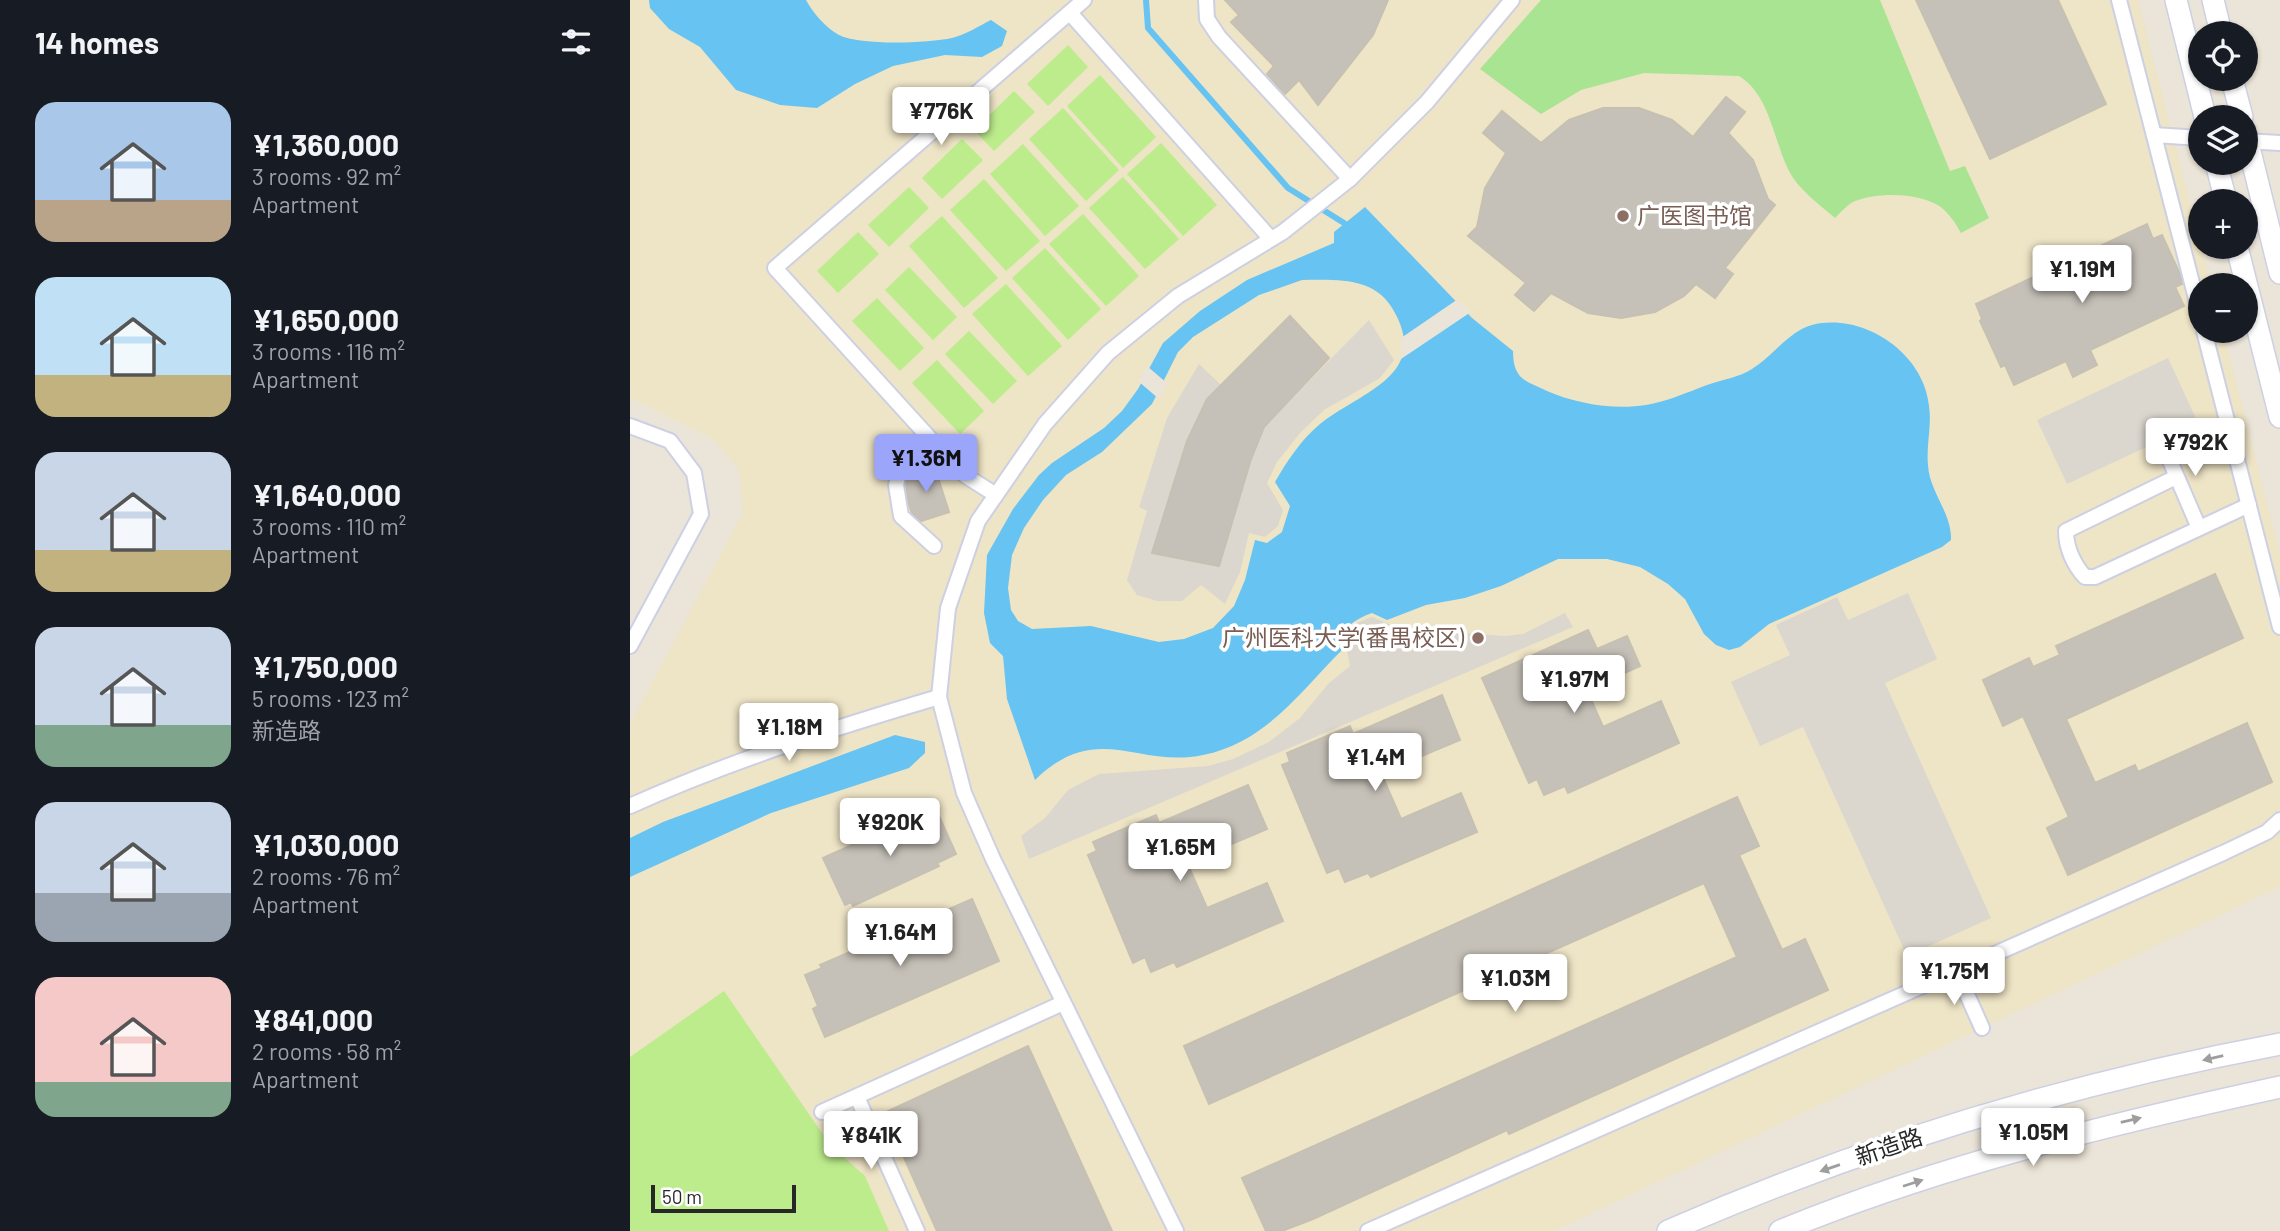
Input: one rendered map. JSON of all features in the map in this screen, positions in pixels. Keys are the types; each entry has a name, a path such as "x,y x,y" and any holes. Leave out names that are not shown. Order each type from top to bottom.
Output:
{"main road":[{"path":"2176,0 2202,105"},
{"path":"2213,0 2218,21"},
{"path":"2256,175 2280,273"},
{"path":"2240,259 2280,417"},
{"name":"新造路","path":"1668,1231 1812,1174 1975,1119 2173,1067 2280,1044"},
{"name":"新造路","path":"1780,1231 1903,1186 2029,1147 2126,1121 2280,1087"}],"street":[{"path":"996,495 966,476 775,268 1084,0"},
{"path":"1206,0 1207,19 1219,37 1350,179"},
{"path":"1176,1231 993,859 964,793 939,697 948,608 978,521 1045,424 1108,353 1178,296 1277,235 1350,179 1427,102 1512,0"},
{"path":"2119,0 2189,273"},
{"path":"1070,13 1277,235"},
{"path":"2154,135 2188,137"},
{"path":"2258,142 2280,143"},
{"path":"2207,343 2280,627"},
{"path":"630,426 670,441 694,473 701,514 630,646"},
{"path":"925,433 900,468 896,485 901,516 933,546"},
{"path":"2161,440 2199,528"},
{"path":"2176,477 2066,531 2066,542 2077,568 2085,577 2095,577 2249,505"},
{"path":"630,806 675,786 835,728 939,697"},
{"path":"1368,1231 2223,853 2267,832 2280,820"},
{"path":"1957,972 1982,1028"},
{"path":"822,1112 1063,1003"},
{"path":"857,1097 917,1231"}],"shaded area":[{"name":"广州医科大学(番禺校区)","path":"630,0 2138,0 2188,195 2188,259 2204,259 2208,273 2188,273 2188,343 2226,343 2280,553 2280,887 1554,1231 630,1231 630,724 743,513 739,470 714,440 630,398"},
{"path":"1369,320 1394,360 1380,378 1324,410 1300,433 1277,462 1267,483 1283,510 1278,526 1265,537 1249,533 1240,572 1225,604 1201,585 1182,601 1157,601 1137,595 1127,580 1147,511 1139,507 1167,418 1199,364 1221,385 1207,399 1187,441 1152,553 1251,459 1264,427"},
{"path":"2168,358 2198,423 2067,484 2037,420"},
{"path":"1908,593 1937,659 1885,683 1991,918 1907,956 1803,727 1760,746 1731,682 1790,655 1776,625 1837,597 1848,620"},
{"path":"1565,613 1573,627 1029,859 1021,836 1045,818 1068,790 1099,774 1208,766 1233,759 1269,742 1300,718 1328,684 1350,666 1345,640 1354,624 1372,617 1389,624 1386,636 1394,641 1440,631 1505,636 1523,634"}],"green space":[{"path":"1541,0 1880,0 1950,171 1965,166 1989,218 1961,233 1944,210 1936,204 1896,195 1874,196 1855,201 1835,218 1793,178 1758,94 1739,76 1644,73 1581,90 1541,114 1480,69"},
{"path":"1068,45 1088,67 1048,106 1027,84"},
{"path":"1100,75 1156,137 1123,168 1067,106"},
{"path":"1014,91 1035,112 994,151 974,130"},
{"path":"1063,108 1119,170 1086,201 1029,139"},
{"path":"962,139 983,160 942,199 922,178"},
{"path":"1161,143 1217,205 1183,236 1127,174"},
{"path":"1023,144 1079,206 1045,236 990,174"},
{"path":"1123,177 1179,239 1145,269 1089,208"},
{"path":"984,179 1040,241 1006,271 950,210"},
{"path":"909,187 929,208 889,247 868,225"},
{"path":"1083,214 1139,276 1106,306 1049,244"},
{"path":"942,216 998,278 964,308 909,246"},
{"path":"858,232 879,254 838,293 817,271"},
{"path":"1045,248 1101,309 1068,340 1012,278"},
{"path":"909,267 957,317 933,340 885,290"},
{"path":"1006,284 1062,346 1028,376 972,314"},
{"path":"877,298 924,348 900,371 852,321"},
{"path":"969,331 1017,381 993,404 945,354"},
{"path":"937,360 984,411 960,434 912,383"},
{"path":"724,991 831,1146 865,1176 889,1231 630,1231 630,1057"}],"water":[{"path":"649,0 806,0 820,20 834,32 863,41 895,43 941,40 962,35 991,20 1007,31 1002,46 982,57 945,55 893,66 855,84 817,108 780,105 736,90 700,47 669,29 650,8"},
{"path":"1365,207 1472,318 1513,351 1515,368 1522,378 1547,391 1583,402 1634,406 1669,399 1747,372 1788,338 1812,325 1851,325 1870,331 1903,354 1916,369 1925,387 1930,413 1929,475 1948,521 1951,540 1942,547 1769,624 1740,647 1729,650 1716,645 1704,634 1685,599 1668,584 1640,567 1607,559 1558,559 1501,586 1465,598 1426,605 1387,620 1372,613 1359,619 1346,630 1342,650 1296,699 1263,727 1225,749 1180,758 1118,750 1078,752 1057,762 1035,780 1007,699 1003,656 990,643 984,613 987,555 1013,509 1039,475 1052,463 1104,428 1122,411 1138,389 1163,343 1200,311 1247,280 1334,243 1334,232","holes":["1302,280 1355,283 1378,292 1395,313 1403,335 1403,352 1397,367 1385,380 1320,424 1290,459 1275,482 1290,506 1282,532 1267,543 1255,540 1245,580 1234,606 1213,628 1184,639 1159,642 1091,626 1032,629 1018,621 1011,610 1008,588 1012,555 1024,528 1043,500 1066,475 1102,452 1152,404 1178,352 1193,337 1259,295"]},
{"path":"895,735 925,742 925,753 909,768 771,813 630,877 630,838 663,822"}],"pier":[{"path":"1458,299 1471,312 1401,359 1401,338"},
{"path":"1147,366 1168,384 1159,399 1138,381"}],"building":[{"path":"1225,0 1388,0 1373,35 1318,105 1299,80 1285,94 1267,74 1274,66 1231,22 1239,15"},
{"path":"1916,0 2058,0 2106,104 1990,159"},
{"name":"广医图书馆","path":"1726,97 1745,112 1728,133 1753,160 1768,199 1775,205 1725,268 1733,274 1715,298 1696,284 1684,296 1655,312 1621,318 1588,313 1551,293 1534,311 1515,295 1526,283 1468,236 1477,227 1485,188 1506,153 1483,133 1502,111 1541,143 1569,120 1603,108 1639,108 1672,120 1693,137"},
{"path":"2147,224 2153,239 2162,235 2180,274 2182,284 2175,287 2184,306 2090,350 2097,365 2073,377 2066,361 2014,385 2005,365 2001,367 1980,321 1982,319 1976,304"},
{"path":"1290,316 1329,358 1264,427 1251,459 1219,566 1152,553 1187,441 1207,399"},
{"path":"934,465 949,512 921,521 912,513 906,485 909,473"},
{"path":"2215,574 2243,638 2066,719 2095,783 2135,765 2138,772 2247,723 2272,782 2068,875 2047,828 2069,817 2023,716 2003,726 1983,680 2029,658 2033,667 2060,655 2056,646"},
{"path":"1588,630 1597,649 1627,636 1640,666 1587,690 1603,727 1661,701 1679,743 1568,793 1565,786 1544,795 1537,779 1529,783 1482,678"},
{"path":"1442,695 1460,740 1381,773 1401,819 1461,793 1477,832 1371,877 1368,873 1345,882 1339,868 1327,873 1282,765 1290,762 1287,753 1350,726 1353,734"},
{"path":"1248,785 1267,829 1187,863 1207,908 1267,883 1283,921 1177,967 1174,962 1151,972 1145,957 1133,963 1088,855 1097,851 1093,842 1156,815 1159,823"},
{"path":"1737,797 1759,846 1739,855 1782,950 1805,939 1828,990 1509,1134 1507,1130 1313,1219 1282,1231 1266,1231 1242,1178 1737,957 1704,883 1209,1104 1184,1046"},
{"path":"935,807 956,854 937,863 939,866 853,906 851,902 845,905 823,858"},
{"path":"972,899 999,961 825,1037 813,1009 818,1006 805,975 822,968 820,965"},
{"path":"1028,1046 1112,1231 937,1231 884,1113"}],"waterway":[{"path":"1146,0 1148,28 1288,188 1344,223"}],"place":[{"name":"广医图书馆","path":"1623,216"},
{"name":"广州医科大学(番禺校区)","path":"1478,638"}]}
